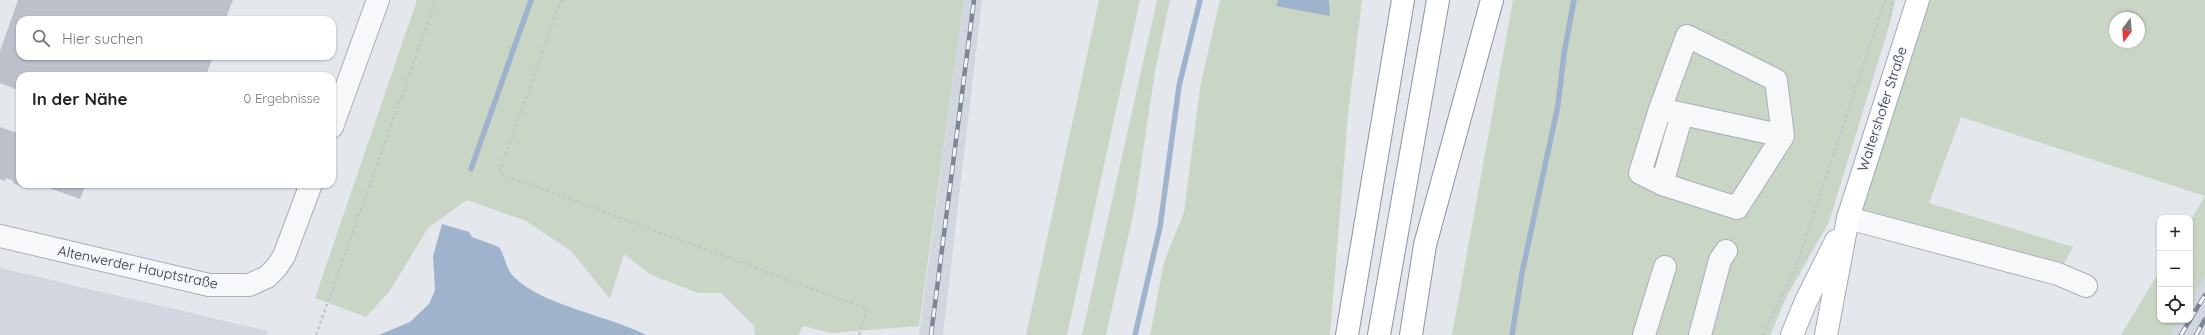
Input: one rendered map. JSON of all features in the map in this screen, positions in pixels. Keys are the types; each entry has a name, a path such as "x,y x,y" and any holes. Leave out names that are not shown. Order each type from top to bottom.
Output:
{"main road":[{"path":"1347,335 1403,0"},
{"path":"1379,335 1438,0"},
{"path":"1411,335 1425,245 1492,0"},
{"name":"Waltershofer Straße","path":"1826,335 1848,218 1918,0"},
{"name":"Waltershofer Straße","path":"1792,335 1806,301 1848,218"}],"street":[{"path":"336,116 378,0"},
{"path":"1687,36 1776,80 1783,136 1737,208 1662,184 1640,173 1660,109 1687,36"},
{"path":"1660,109 1783,136"},
{"path":"1662,184 1682,114"},
{"name":"Altenwerder Hauptstraße","path":"0,236 209,285 249,285 267,277 276,268 284,256 310,188"},
{"path":"1848,218 2058,274 2086,286"},
{"path":"1700,335 1720,260 1726,251"},
{"path":"1644,335 1665,267"}],"path":[{"path":"316,335 436,0"},
{"path":"561,0 499,173 867,309 859,335"},
{"path":"1763,335 1797,264 1885,0"}],"shaded area":[{"path":"964,0 982,0 943,335 919,335"},
{"path":"0,268 268,331 267,335 0,335"},
{"path":"2205,275 2205,335 2170,335 2176,323 2193,323 2193,296"}],"green space":[{"path":"417,0 964,0 919,326 831,333 803,326 798,335 755,335 754,326 721,293 698,293 651,275 624,254 610,299 571,251 526,221 467,200 428,228 389,292 366,317 315,298"},
{"path":"1099,0 1140,0 1067,335 1026,335"},
{"path":"1157,0 1170,0 1155,71 1134,211 1106,335 1082,335"},
{"path":"1220,0 1362,0 1348,115 1330,335 1150,335 1164,262 1184,212 1200,88"},
{"path":"1513,0 1895,0 1890,23 1829,222 1787,296 1770,335 1452,335"},
{"path":"1918,0 2205,0 2205,196 1961,117 1929,203 2073,247 2058,274 1848,218"},
{"path":"2205,196 2205,276 2193,296 2193,216"},
{"path":"2157,275 2157,323 2177,323 2170,335 2121,335"}],"water":[{"path":"1278,0 1329,0 1330,16 1276,6"},
{"path":"442,224 469,232 472,237 499,247 511,274 526,287 558,303 631,328 646,335 379,335 410,322 429,304 435,290 433,256"}],"building":[{"path":"18,0 233,0 227,16 16,16 16,60 212,60 207,72 16,72 16,89 0,83 0,51"},
{"path":"0,127 16,133 16,184 6,178 5,181 0,179"},
{"path":"49,188 84,188 80,199"}],"waterway":[{"path":"471,169 531,0"},
{"path":"1135,335 1160,227 1179,86 1200,0"},
{"path":"1512,335 1522,273 1558,105 1564,54 1574,0"}],"railway":[{"path":"931,335 974,0"},
{"path":"2181,335 2205,295"},
{"path":"2196,335 2205,319"}]}
